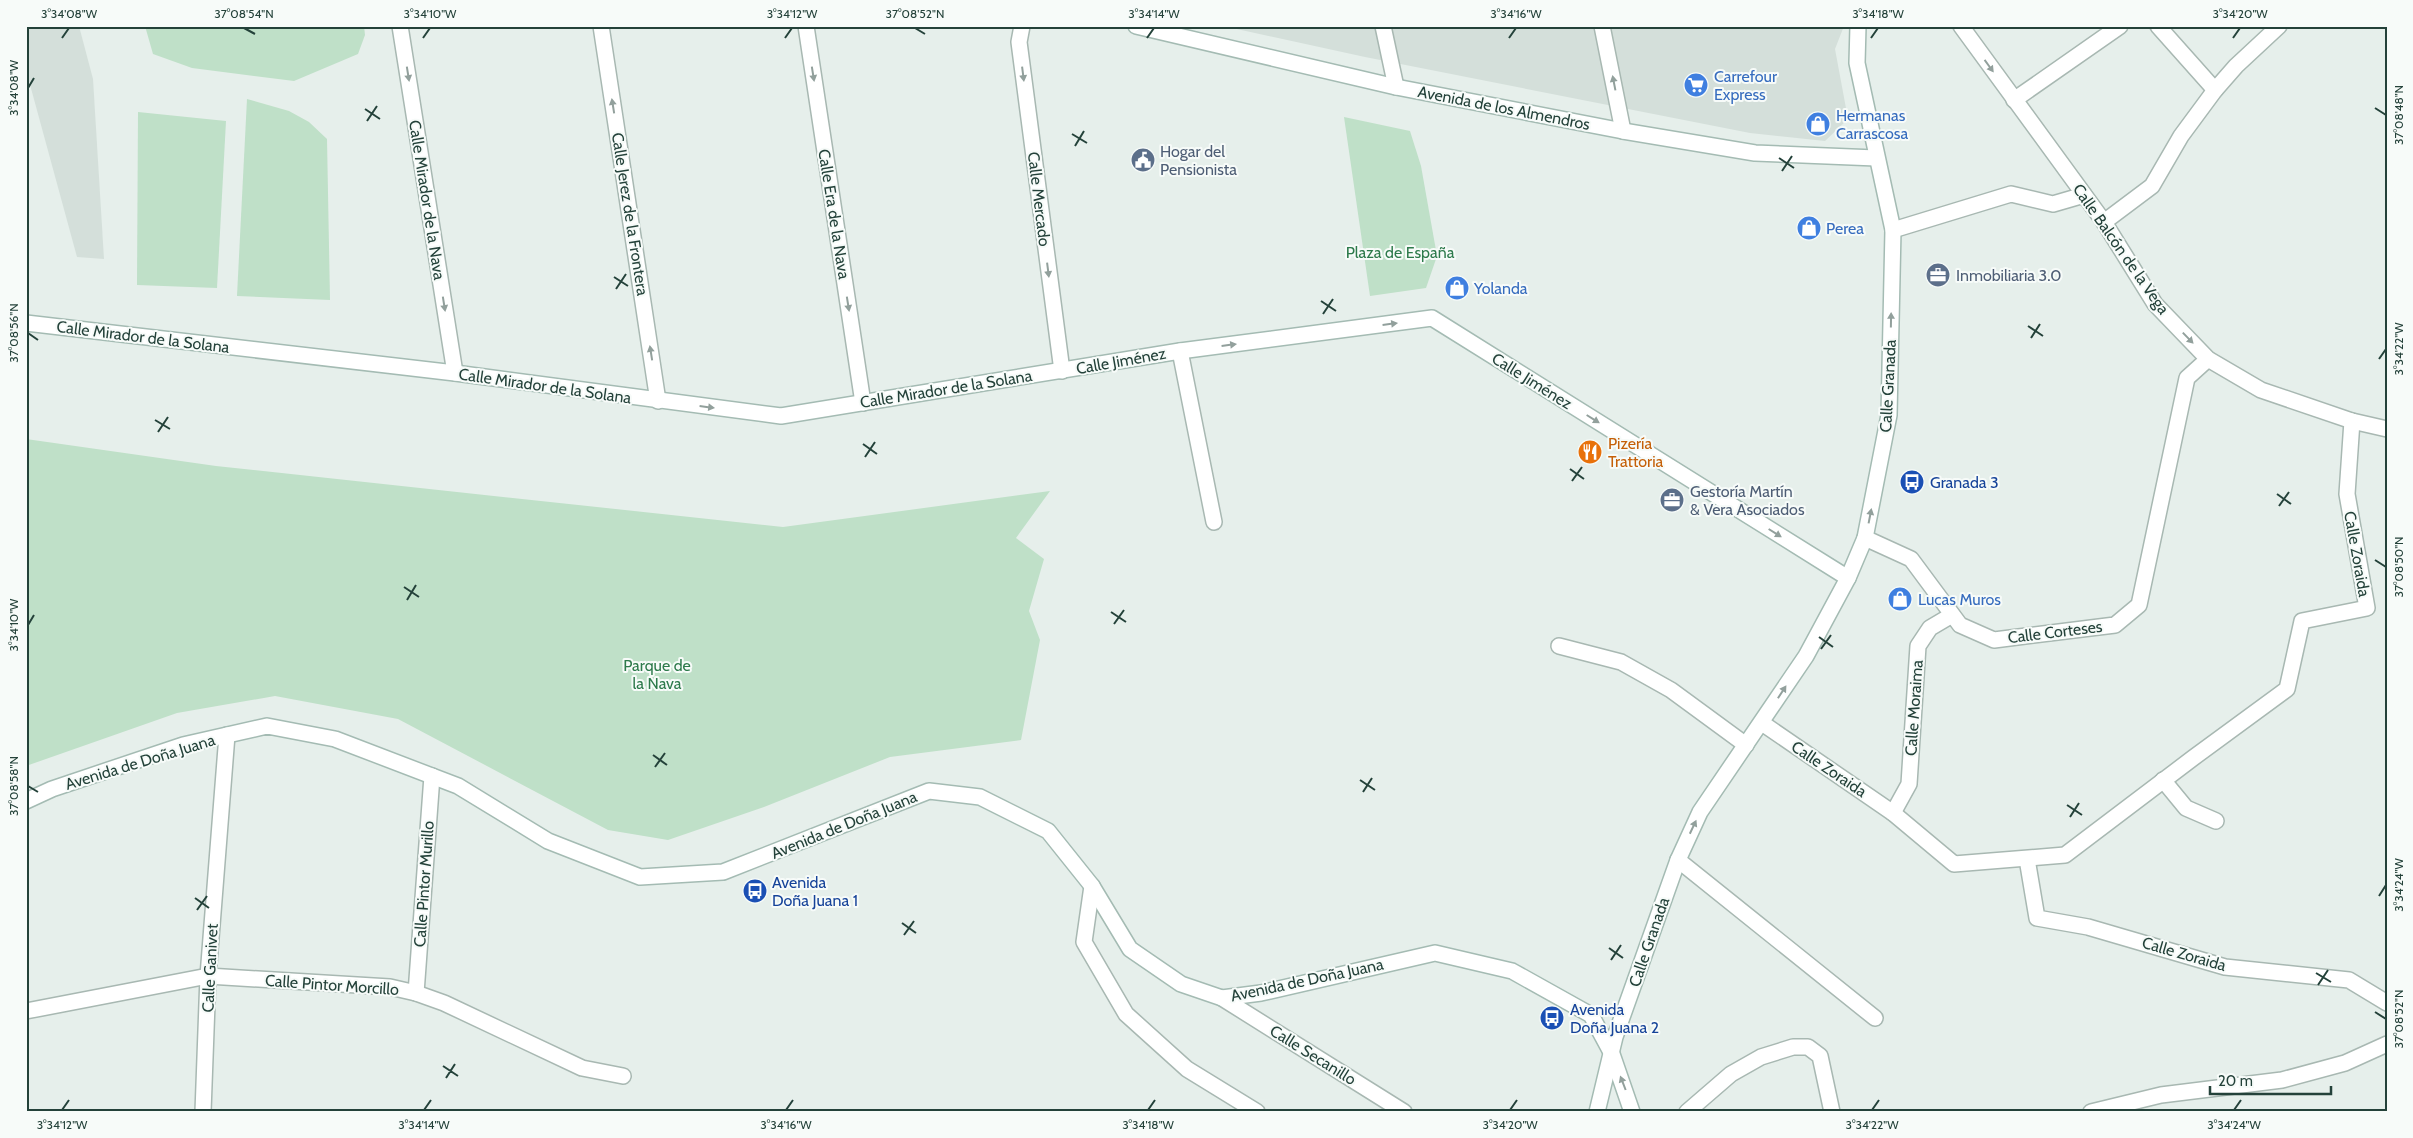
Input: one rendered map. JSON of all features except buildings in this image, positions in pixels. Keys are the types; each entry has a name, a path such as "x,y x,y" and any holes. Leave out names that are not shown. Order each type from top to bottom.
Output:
{"street":[{"name":"Calle Mirador de la Nava","path":"400,26 455,373"},
{"name":"Calle Jerez de la Frontera","path":"601,26 658,401"},
{"name":"Calle Era de la Nava","path":"806,26 862,403"},
{"name":"Calle Mercado","path":"1022,26 1019,42 1062,371"},
{"name":"Avenida de los Almendros","path":"1136,26 1396,88 1624,131 1755,153 1876,158"},
{"path":"1383,26 1396,88"},
{"path":"1602,26 1624,131"},
{"name":"Calle Granada","path":"1597,1112 1616,1037 1678,860 1700,812 1806,656 1848,578 1865,538 1889,416 1893,230 1856,63 1858,26"},
{"name":"Calle Balcón de la Vega","path":"1961,26 2104,222 2156,304 2208,359 2261,390 2352,421 2387,429"},
{"path":"2014,100 2120,26"},
{"path":"2158,26 2215,90"},
{"path":"2104,222 2152,186 2181,136 2215,90 2236,66 2279,26"},
{"path":"1893,230 2011,194 2053,204 2084,195"},
{"name":"Calle Jiménez","path":"1062,371 1180,351 1432,318 1848,578"},
{"name":"Calle Mirador de la Solana","path":"26,323 455,373 781,416 1062,371"},
{"name":"Calle Jiménez","path":"1180,351 1214,522"},
{"name":"Calle Corteses","path":"1865,538 1911,558 1960,625 1994,640 2115,625 2139,605 2186,378 2208,359"},
{"name":"Calle Zoraida","path":"1762,723 1893,813 1954,864 2065,855 2287,689 2302,621 2366,608 2347,494 2352,421"},
{"name":"Calle Moraima","path":"1893,813 1909,784 1918,646 1930,628 1952,615"},
{"path":"1559,646 1621,662 1671,690 1746,746"},
{"name":"Avenida de Doña Juana","path":"26,801 52,789 183,745 267,726 335,739 458,786 548,841 640,877 723,872 929,791 980,797 1048,831 1092,886 1130,950 1181,984 1222,998 1261,993 1435,953 1512,971 1591,1015 1612,1054 1632,1112"},
{"name":"Calle Ganivet","path":"204,1112 208,976 227,735"},
{"name":"Calle Pintor Murillo","path":"416,992 432,776"},
{"path":"2163,780 2186,808 2216,821"},
{"name":"Calle Zoraida","path":"2027,859 2037,918 2088,927 2225,967 2349,980 2387,1003"},
{"path":"1678,860 1875,1018"},
{"path":"1092,886 1084,942 1126,1014 1187,1069 1257,1112"},
{"name":"Calle Pintor Morcillo","path":"26,1011 208,976 390,987 416,992 444,1003 582,1068 623,1076"},
{"name":"Calle Secanillo","path":"1222,998 1404,1112"},
{"path":"2091,1112 2161,1095 2282,1080 2345,1062 2387,1044"},
{"path":"1687,1112 1731,1074 1761,1057 1793,1047 1808,1047 1820,1056 1832,1112"}],"shaded area":[{"path":"26,26 79,26 93,79 104,259 77,257 26,70"},
{"path":"1223,26 1844,26 1835,49 1848,119 1825,141 1750,133 1365,57"}],"green space":[{"path":"145,26 364,26 365,35 358,54 294,81 192,68 153,54"},
{"path":"247,99 289,111 309,122 327,139 330,300 237,296"},
{"path":"138,112 226,121 217,288 137,285"},
{"name":"Plaza de España","path":"1344,117 1410,131 1421,166 1437,256 1426,288 1370,296"},
{"name":"Parque de la Nava","path":"26,439 216,466 783,527 1050,491 1016,538 1044,559 1029,611 1040,640 1021,740 890,757 764,807 668,840 608,830 398,719 275,696 177,713 26,766"}],"place":[{"name":"Carrefour Express","path":"1696,85"},
{"name":"Hermanas Carrascosa","path":"1818,124"},
{"name":"Hogar del Pensionista","path":"1143,160"},
{"name":"Perea","path":"1809,228"},
{"name":"Inmobiliaria 3.0","path":"1938,275"},
{"name":"Yolanda","path":"1457,288"},
{"name":"Pizería Trattoria","path":"1590,452"},
{"name":"Granada 3","path":"1912,482"},
{"name":"Gestoría Martín & Vera Asociados","path":"1672,500"},
{"name":"Lucas Muros","path":"1900,599"},
{"name":"Avenida Doña Juana 1","path":"755,891"},
{"name":"Avenida Doña Juana 2","path":"1552,1018"}]}
